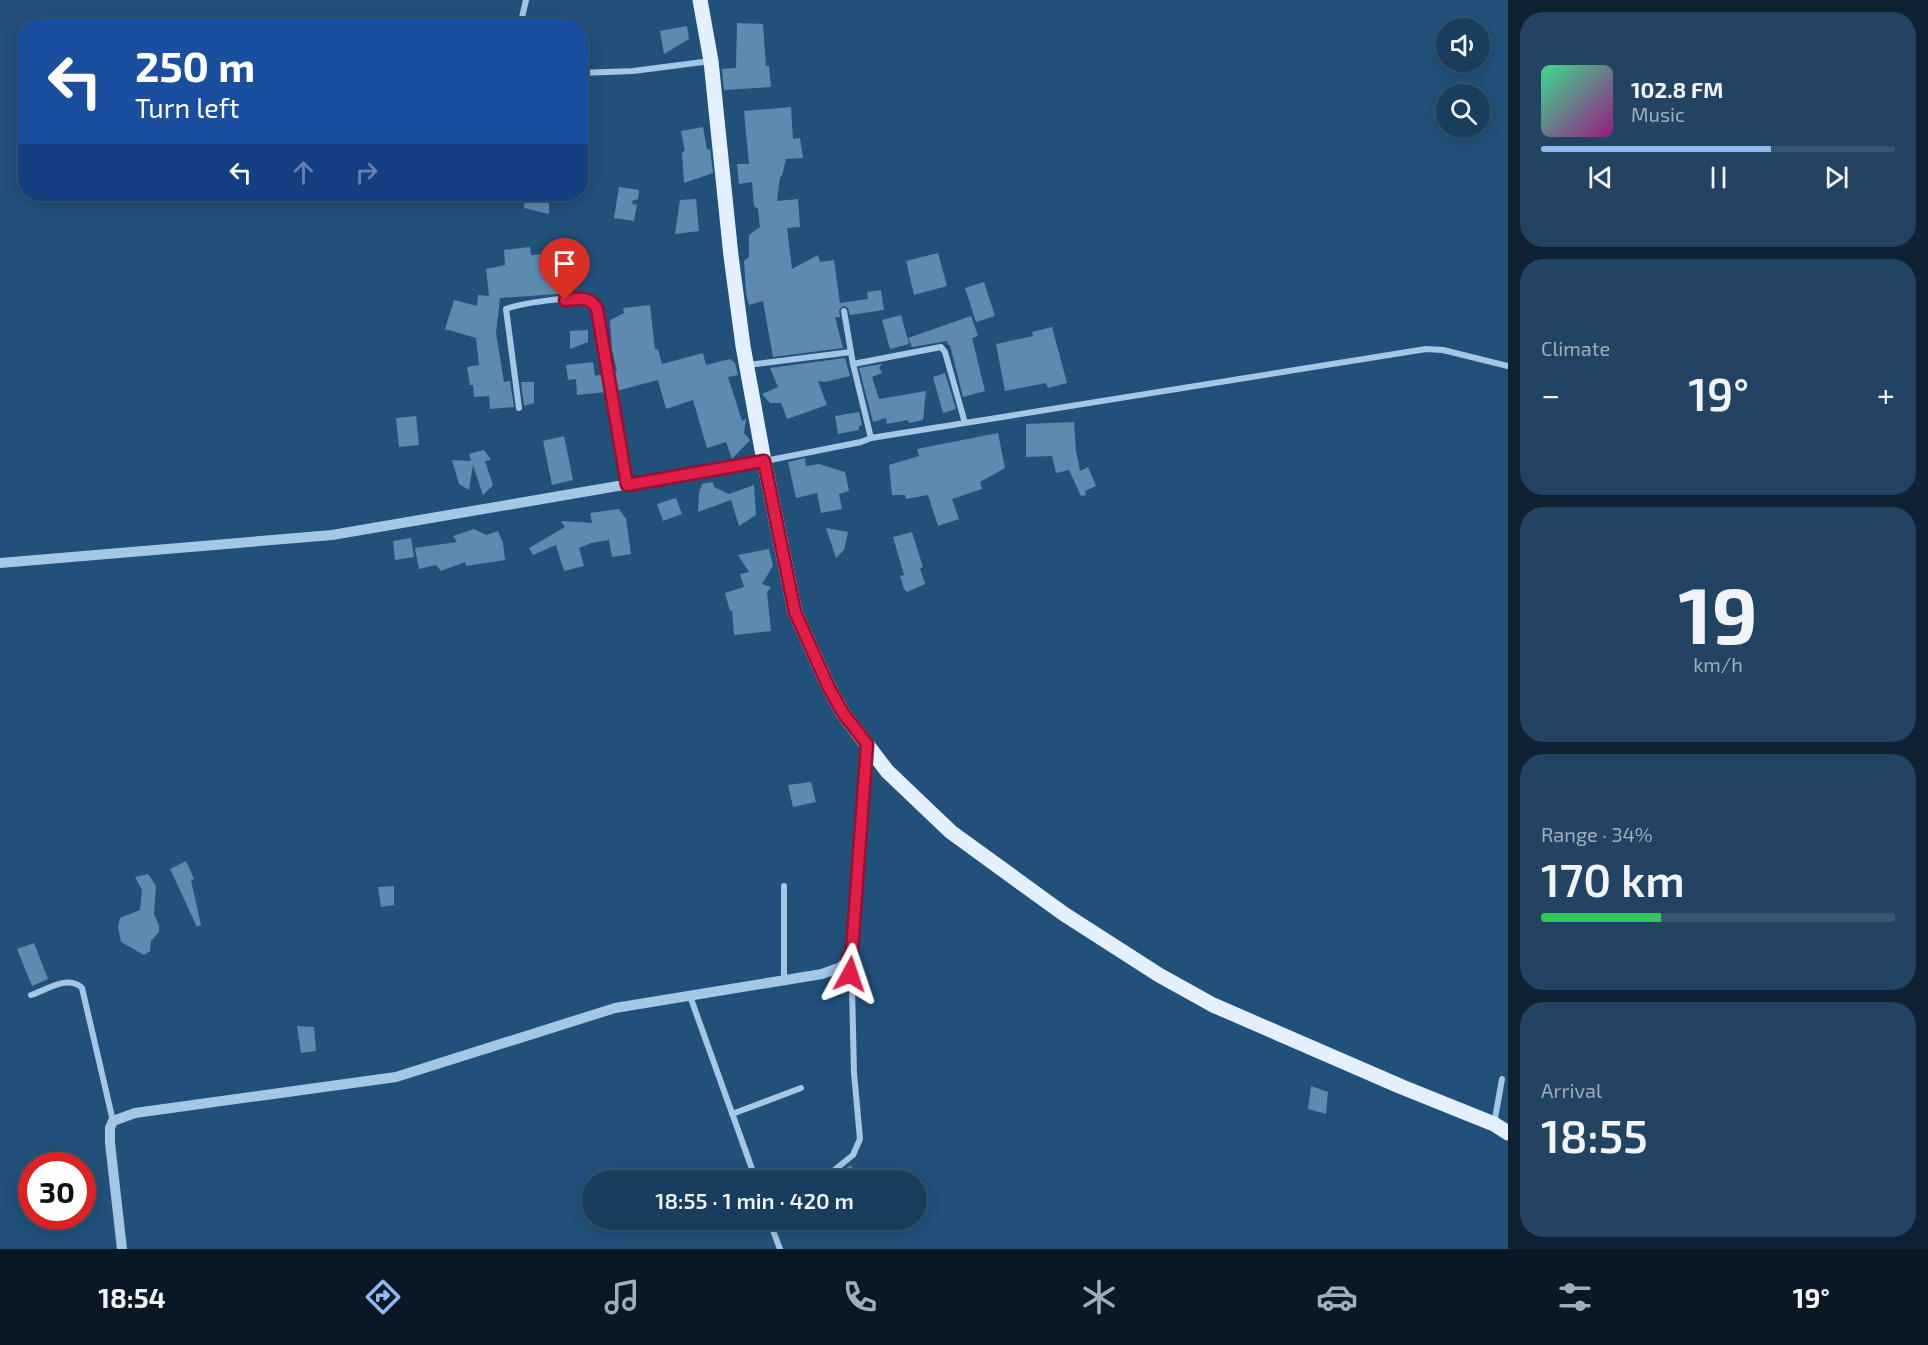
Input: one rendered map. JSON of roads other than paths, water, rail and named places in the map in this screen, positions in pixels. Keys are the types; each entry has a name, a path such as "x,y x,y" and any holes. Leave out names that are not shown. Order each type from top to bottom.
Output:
{"main road":[{"path":"700,0 711,61 731,256 764,461 795,612 829,688 843,713 887,771 951,831 1064,914 1159,975 1214,1005 1402,1087 1494,1124 1508,1133"}],"street":[{"path":"522,18 526,0"},
{"path":"588,73 633,71 711,61"},
{"path":"519,408 506,309 544,301 586,299 593,302 597,309 627,485"},
{"path":"844,311 853,364 871,438"},
{"path":"853,364 941,347 945,352 965,423"},
{"path":"0,563 332,535 764,461 861,442 871,438 1426,349 1443,350 1508,366"},
{"path":"747,365 851,352"},
{"path":"113,1121 146,1112 396,1077 611,1009 835,971 847,960 852,950 867,744"},
{"path":"784,886 784,981"},
{"path":"834,1170 853,1155 861,1139 854,1073 852,987 847,960"},
{"path":"32,996 69,982 76,983 82,988 113,1121 110,1128 110,1143 122,1249"},
{"path":"690,996 752,1170"},
{"path":"1494,1124 1502,1078"},
{"path":"732,1114 801,1088"},
{"path":"773,1230 780,1249"}]}
